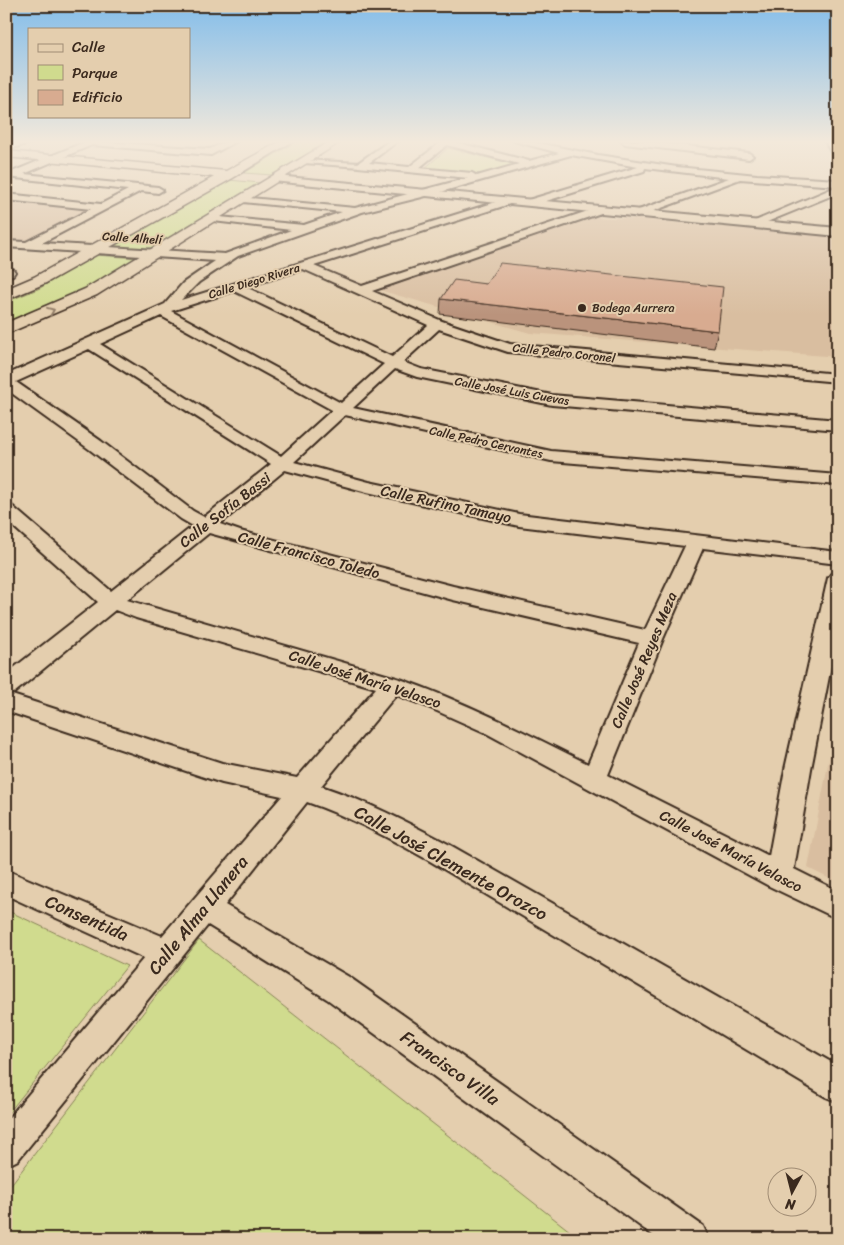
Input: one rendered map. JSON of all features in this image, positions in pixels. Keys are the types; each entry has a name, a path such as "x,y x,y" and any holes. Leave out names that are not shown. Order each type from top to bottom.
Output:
{"main road":[{"path":"6,295 40,280 184,199"},
{"path":"6,329 81,298 243,199"}],"street":[{"path":"26,199 102,207"},
{"path":"6,257 117,199"},
{"path":"244,199 358,210"},
{"path":"165,309 186,287 226,258 358,210 402,199"},
{"path":"490,199 838,232"},
{"path":"529,203 542,199"},
{"path":"636,214 679,199"},
{"path":"752,224 813,199"},
{"name":"Calle Diego Rivera","path":"6,382 165,309 509,201"},
{"path":"360,291 600,210"},
{"path":"213,218 307,229"},
{"name":"Calle Alhelí","path":"6,244 226,258"},
{"name":"Calle Pedro Coronel","path":"304,266 436,324 499,346 838,378"},
{"name":"Calle José Luis Cuevas","path":"236,287 392,363 417,373 552,400 838,425"},
{"name":"Calle Pedro Cervantes","path":"165,309 343,410 551,456 838,480"},
{"name":"Calle Sofía Bassi","path":"6,687 110,601 282,464 436,324"},
{"name":"Calle Rufino Tamayo","path":"90,343 282,464 367,487 519,520 838,558"},
{"name":"Calle Francisco Toledo","path":"6,382 95,445 187,515 205,525 233,535 360,569 566,621 652,639"},
{"name":"Calle José María Velasco","path":"6,510 110,601 392,685 436,701 492,726 779,877 838,906"},
{"name":"Calle José Reyes Meza","path":"594,779 652,639 696,542"},
{"path":"779,877 800,760 838,578"},
{"name":"Calle Alma Llanera","path":"6,1148 302,790 392,685"},
{"name":"Calle José Clemente Orozco","path":"6,702 222,773 302,790 340,803 379,820 440,853 838,1085"},
{"name":"Consentida","path":"6,882 167,953"},
{"name":"Francisco Villa","path":"204,908 269,945 338,988 690,1239"}],"shaded area":[{"path":"6,201 90,210 24,243 6,242"},
{"path":"592,217 637,219 838,237 838,357 530,333 379,290"},
{"path":"838,713 838,883 808,868"}],"green space":[{"path":"195,199 234,199 147,252 106,249"},
{"path":"95,255 139,258 72,299 6,326 6,302 40,288"},
{"path":"6,910 127,966 6,1116"},
{"path":"199,940 580,1239 6,1239 6,1191"}],"building":[{"name":"Bodega Aurrera","path":"500,263 723,287 718,331 441,299 454,280 486,284"}],"place":[{"name":"Bodega Aurrera","path":"582,308"}]}
